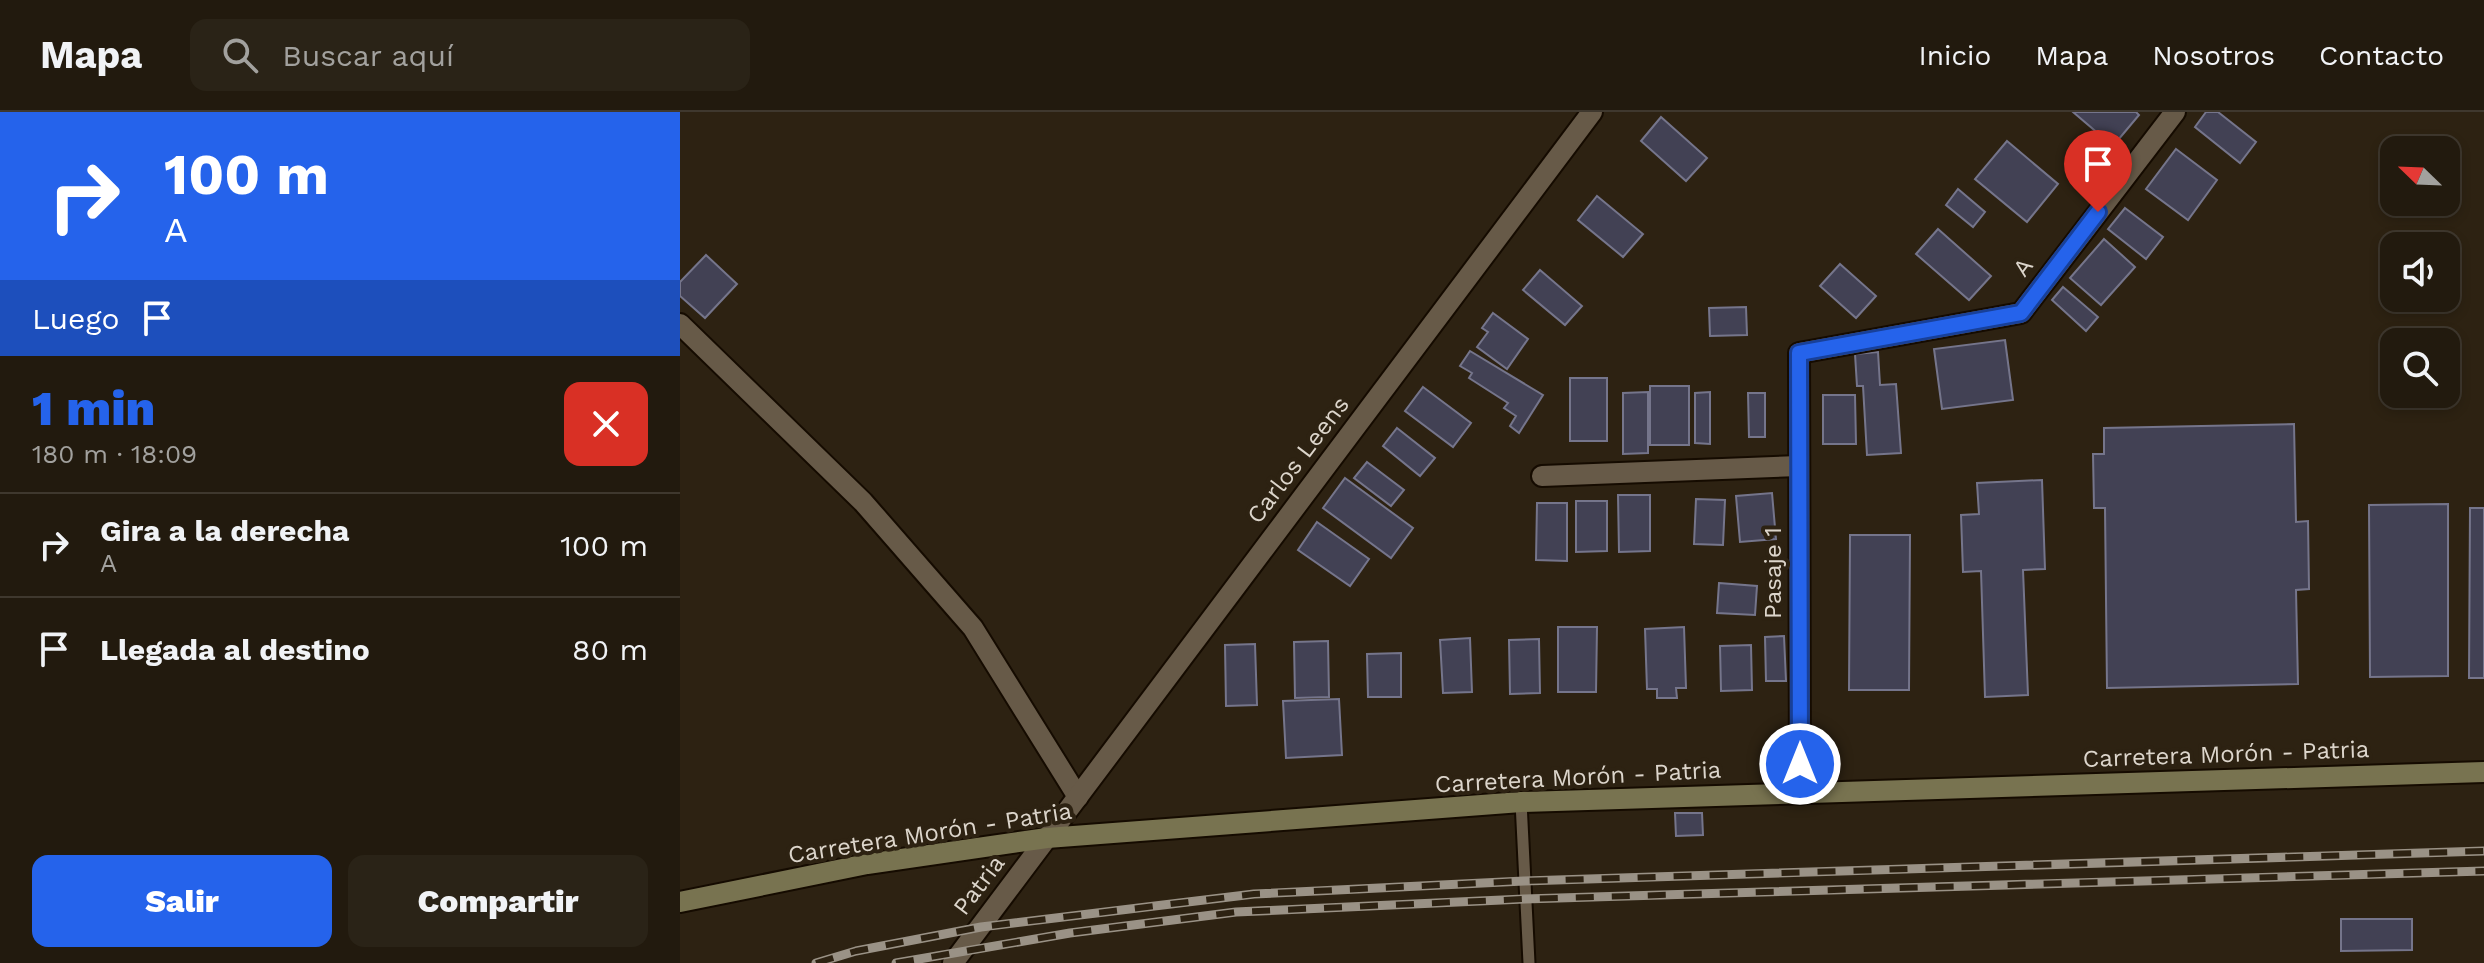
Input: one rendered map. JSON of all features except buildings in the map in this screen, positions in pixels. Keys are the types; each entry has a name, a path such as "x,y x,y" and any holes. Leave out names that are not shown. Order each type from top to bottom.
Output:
{"main road":[{"name":"Carretera Morón - Patria","path":"680,902 867,864 1047,838 1521,802 2484,772"}],"street":[{"name":"Carlos Leens","path":"1047,838 1592,112"},
{"name":"A","path":"1799,353 2021,313 2175,112"},
{"path":"680,324 863,502 973,628 1078,797"},
{"name":"Pasaje 1","path":"1799,353 1800,794"},
{"path":"1542,476 1799,466"},
{"name":"Patria","path":"953,963 1047,838"}],"lane":[{"path":"1521,802 1529,963"}],"railway":[{"path":"816,963 856,951 981,927 1254,894 1524,881 2484,851"},
{"path":"896,963 1070,933 1236,912 1524,899 2484,871"}],"route":[{"path":"1800,764 1799,353 2021,313 2098,212"}]}
